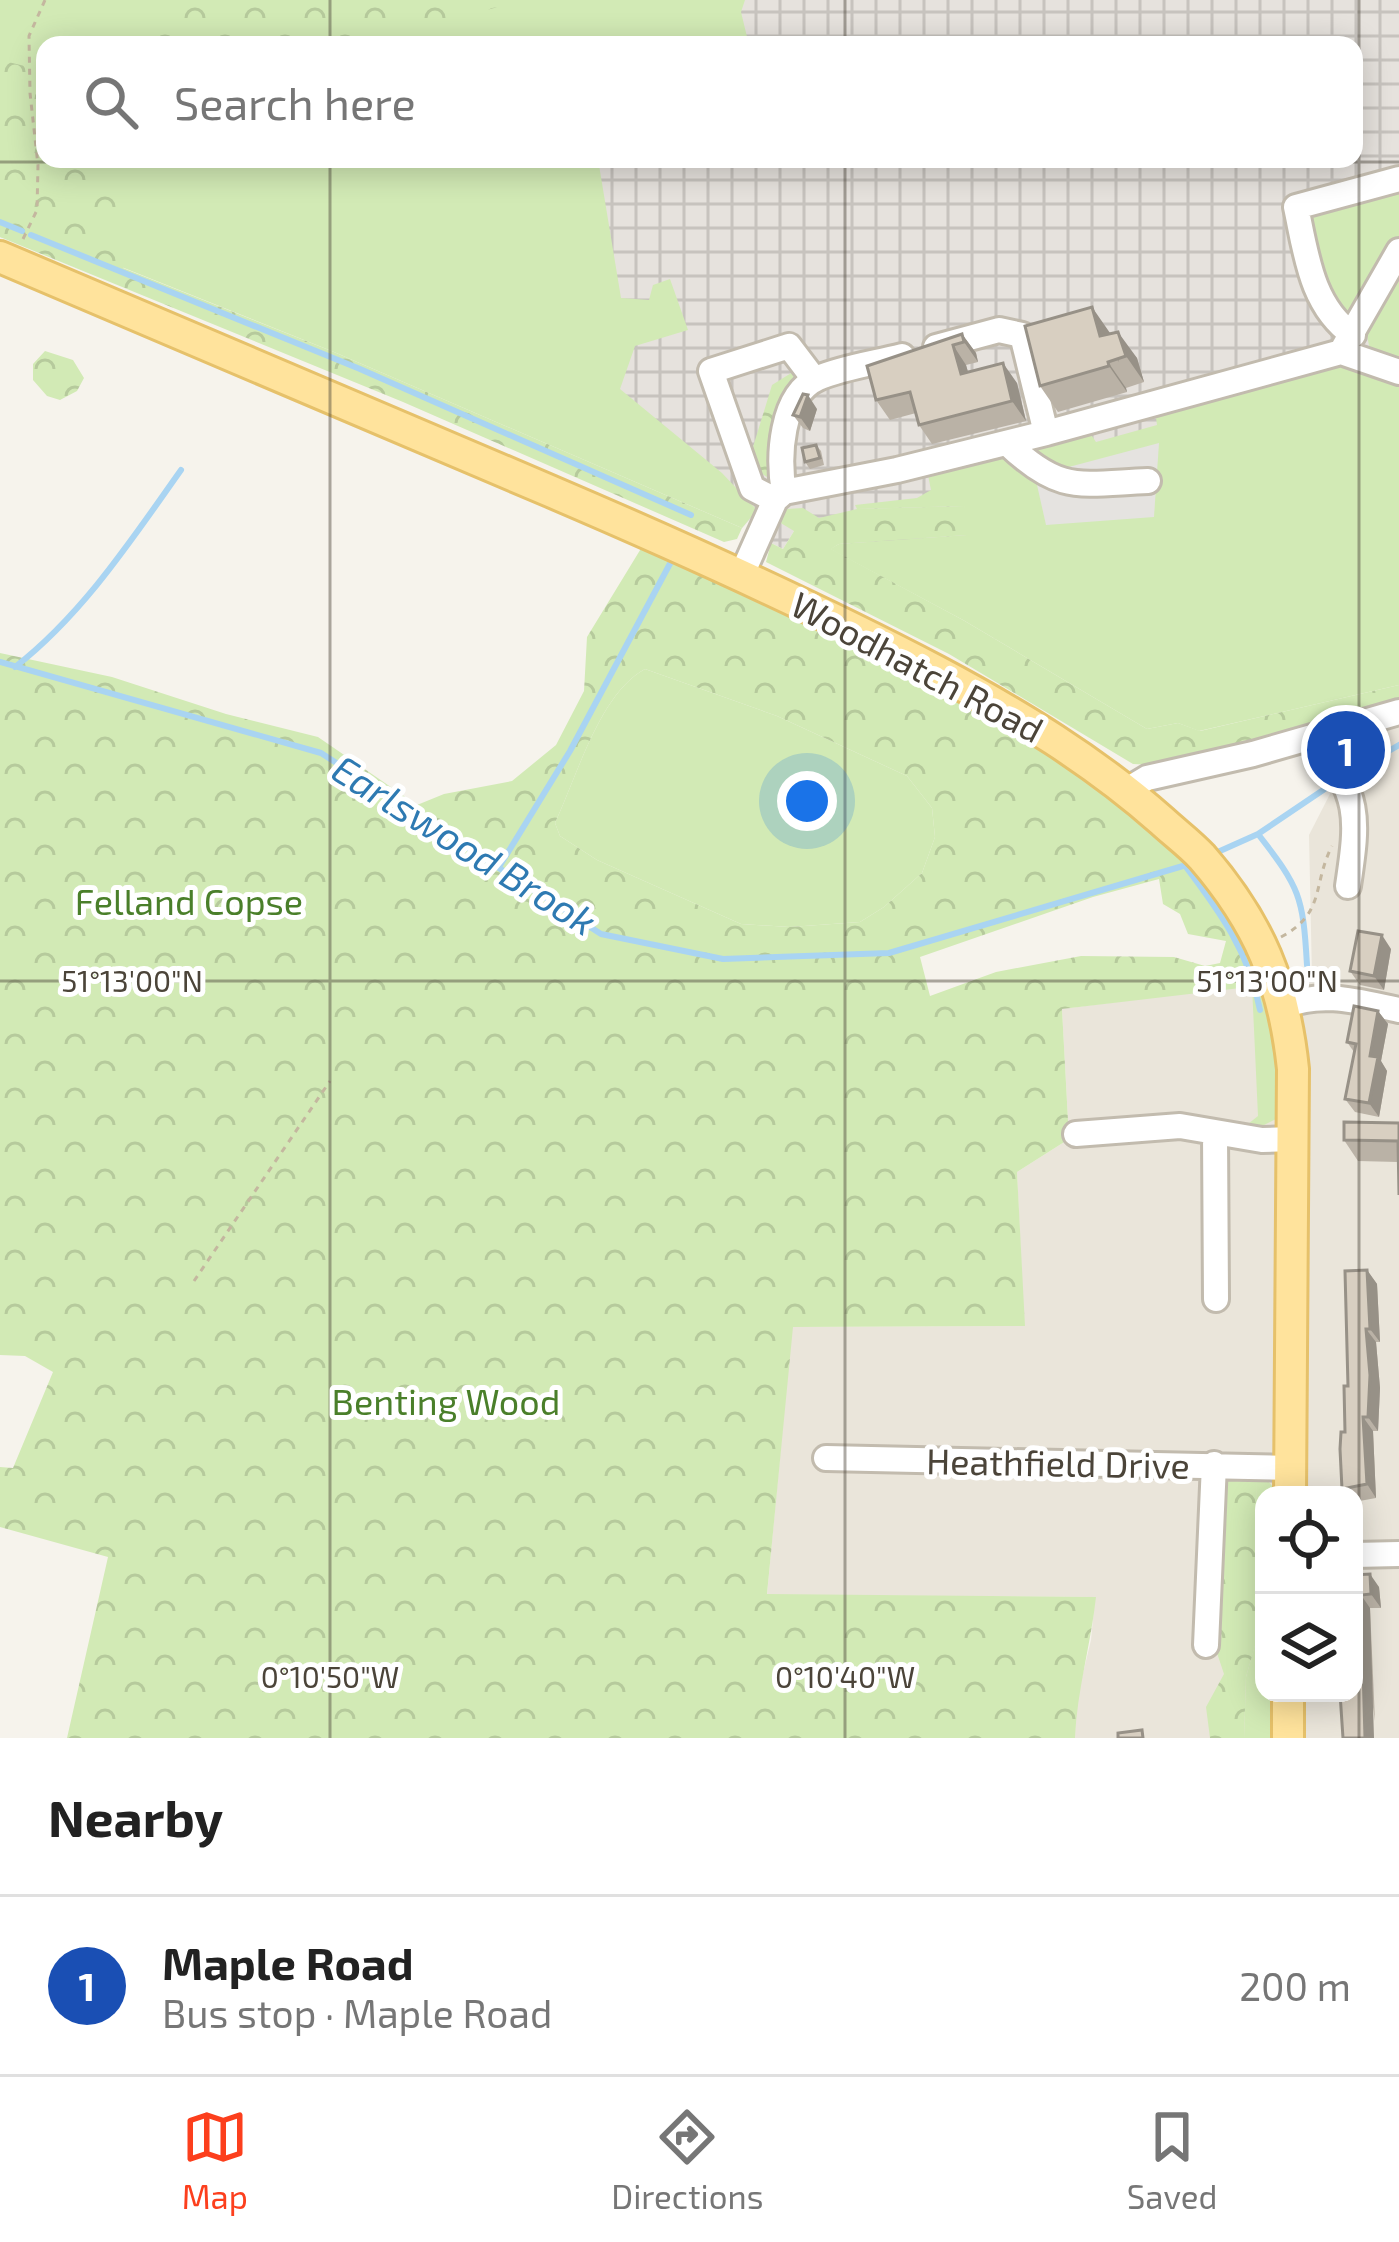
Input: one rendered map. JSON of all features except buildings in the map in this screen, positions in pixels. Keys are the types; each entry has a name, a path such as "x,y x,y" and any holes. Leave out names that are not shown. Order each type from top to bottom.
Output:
{"main road":[{"name":"Woodhatch Road","path":"5,260 742,574 996,703 1127,790 1206,863 1264,946 1284,1006 1293,1069 1290,1481"},
{"path":"1288,1702 1288,1738"}],"street":[{"path":"1399,179 1296,207 1312,282 1347,344 1399,371"},
{"path":"814,380 789,346 711,371 752,488 780,496 896,470 1046,433 1347,344 1399,251"},
{"path":"742,574 780,496 788,417 800,392 814,380 1000,330 1022,335 1046,433"},
{"path":"1007,442 1053,480 1079,484 1148,481"},
{"path":"1127,790 1147,778 1399,712"},
{"path":"1317,736 1344,778 1356,833 1348,886"},
{"path":"1284,1006 1302,998 1338,997 1399,1010"},
{"path":"1076,1134 1180,1126 1215,1134 1293,1139"},
{"path":"1215,1134 1216,1299"},
{"name":"Heathfield Drive","path":"826,1458 1214,1464 1290,1481"},
{"path":"1206,1645 1214,1464"},
{"path":"1363,1555 1399,1554"}],"path":[{"path":"36,147 29,36 45,0"},
{"path":"5,260 37,210 38,168"},
{"path":"1300,927 1317,902"},
{"path":"194,1281 330,1081"}],"shaded area":[{"path":"524,0 1399,0 1399,685 794,531 783,549 771,543 779,522 758,511 742,528 136,168 1363,168 1363,36 390,36"},
{"path":"1159,443 1154,517 1046,525 1035,476"},
{"path":"1399,701 1399,1738 1075,1738 1076,1702 1091,1640 1095,1597 767,1595 792,1327 1024,1326 1017,1172 1069,1139 1062,1009 1312,977 1309,835 1374,708"}],"green space":[{"path":"0,0 745,0 741,12 747,36 36,36 36,168 599,168 621,298 649,300 653,285 670,279 688,330 635,346 620,389 722,473 757,510 742,528 334,352 124,268 0,237"},
{"path":"145,0 524,0 390,36 135,36 154,19"},
{"path":"0,60 36,69 36,168 121,168 123,268 334,352 742,528 737,539 724,542 403,402 0,237"},
{"path":"1399,187 1399,255 1357,322 1333,304 1308,223 1316,210"},
{"path":"1399,263 1399,364 1370,350 1365,326"},
{"path":"45,351 73,360 84,378 77,391 60,400 47,396 33,380 33,364"},
{"path":"1339,360 1399,378 1399,685 1199,731 1178,723 1147,729 963,620 830,549 839,544 967,535 964,506 857,509 855,505 917,498 931,490 928,475 1088,430 1096,442 1157,425 1155,411"},
{"path":"796,370 803,375 773,445 767,477 756,470 753,447 772,385"},
{"path":"964,506 973,524 967,535 839,544 831,549 963,620 1147,729 1178,723 1200,731 1399,685 1399,701 1203,754 1152,765 1133,764 949,654 766,562 771,543 783,549 794,531 779,522 787,509 803,508 819,518 857,509"},
{"name":"Benting Wood","path":"645,542 1036,735 1131,803 1215,891 1266,985 1062,1009 1069,1139 1017,1172 1025,1326 793,1327 767,1594 1096,1597 1075,1738 67,1738 108,1557 0,1527 0,1467 13,1468 53,1372 25,1356 0,1355 0,653 112,677 226,714 318,737 417,805 444,794 512,781 556,745 584,691 587,637","holes":["645,669 777,716 907,776 932,808 935,837 922,873 860,922 790,927 741,924 597,860 560,836 555,823 591,737 615,697","1159,879 1163,904 1180,914 1188,934 1226,941 1220,963 1205,966 1174,957 1081,956 996,972 930,996 920,957"]},
{"path":"645,669 777,716 907,776 932,808 935,837 922,873 860,922 790,927 741,924 597,860 560,836 555,823 591,737 615,697"},
{"path":"1266,985 1280,1086 1276,1119 1260,1127 1248,1124 1258,1116 1252,986"},
{"path":"1246,1475 1257,1479 1255,1646 1246,1677 1244,1738 1210,1738 1206,1707 1224,1674 1214,1644 1204,1478"},
{"path":"1255,1645 1255,1702 1278,1702 1278,1738 1244,1738 1246,1677"}],"waterway":[{"path":"0,222 22,231"},
{"path":"31,235 360,369 691,515"},
{"path":"15,667 84,600 181,470"},
{"path":"499,867 570,751 673,558"},
{"name":"Earlswood Brook","path":"0,662 321,753 601,934 723,959 889,953 1193,863"},
{"name":"Earlswood Brook","path":"1350,773 1399,745"},
{"name":"Earlswood Brook","path":"1211,855 1258,834 1338,780"},
{"path":"1258,834 1297,894 1307,965"},
{"path":"1186,867 1241,951 1260,1010"}],"place":[{"name":"Maple Road","path":"1346,750"}],"park label":[{"name":"Felland Copse","path":"189,900"}]}
